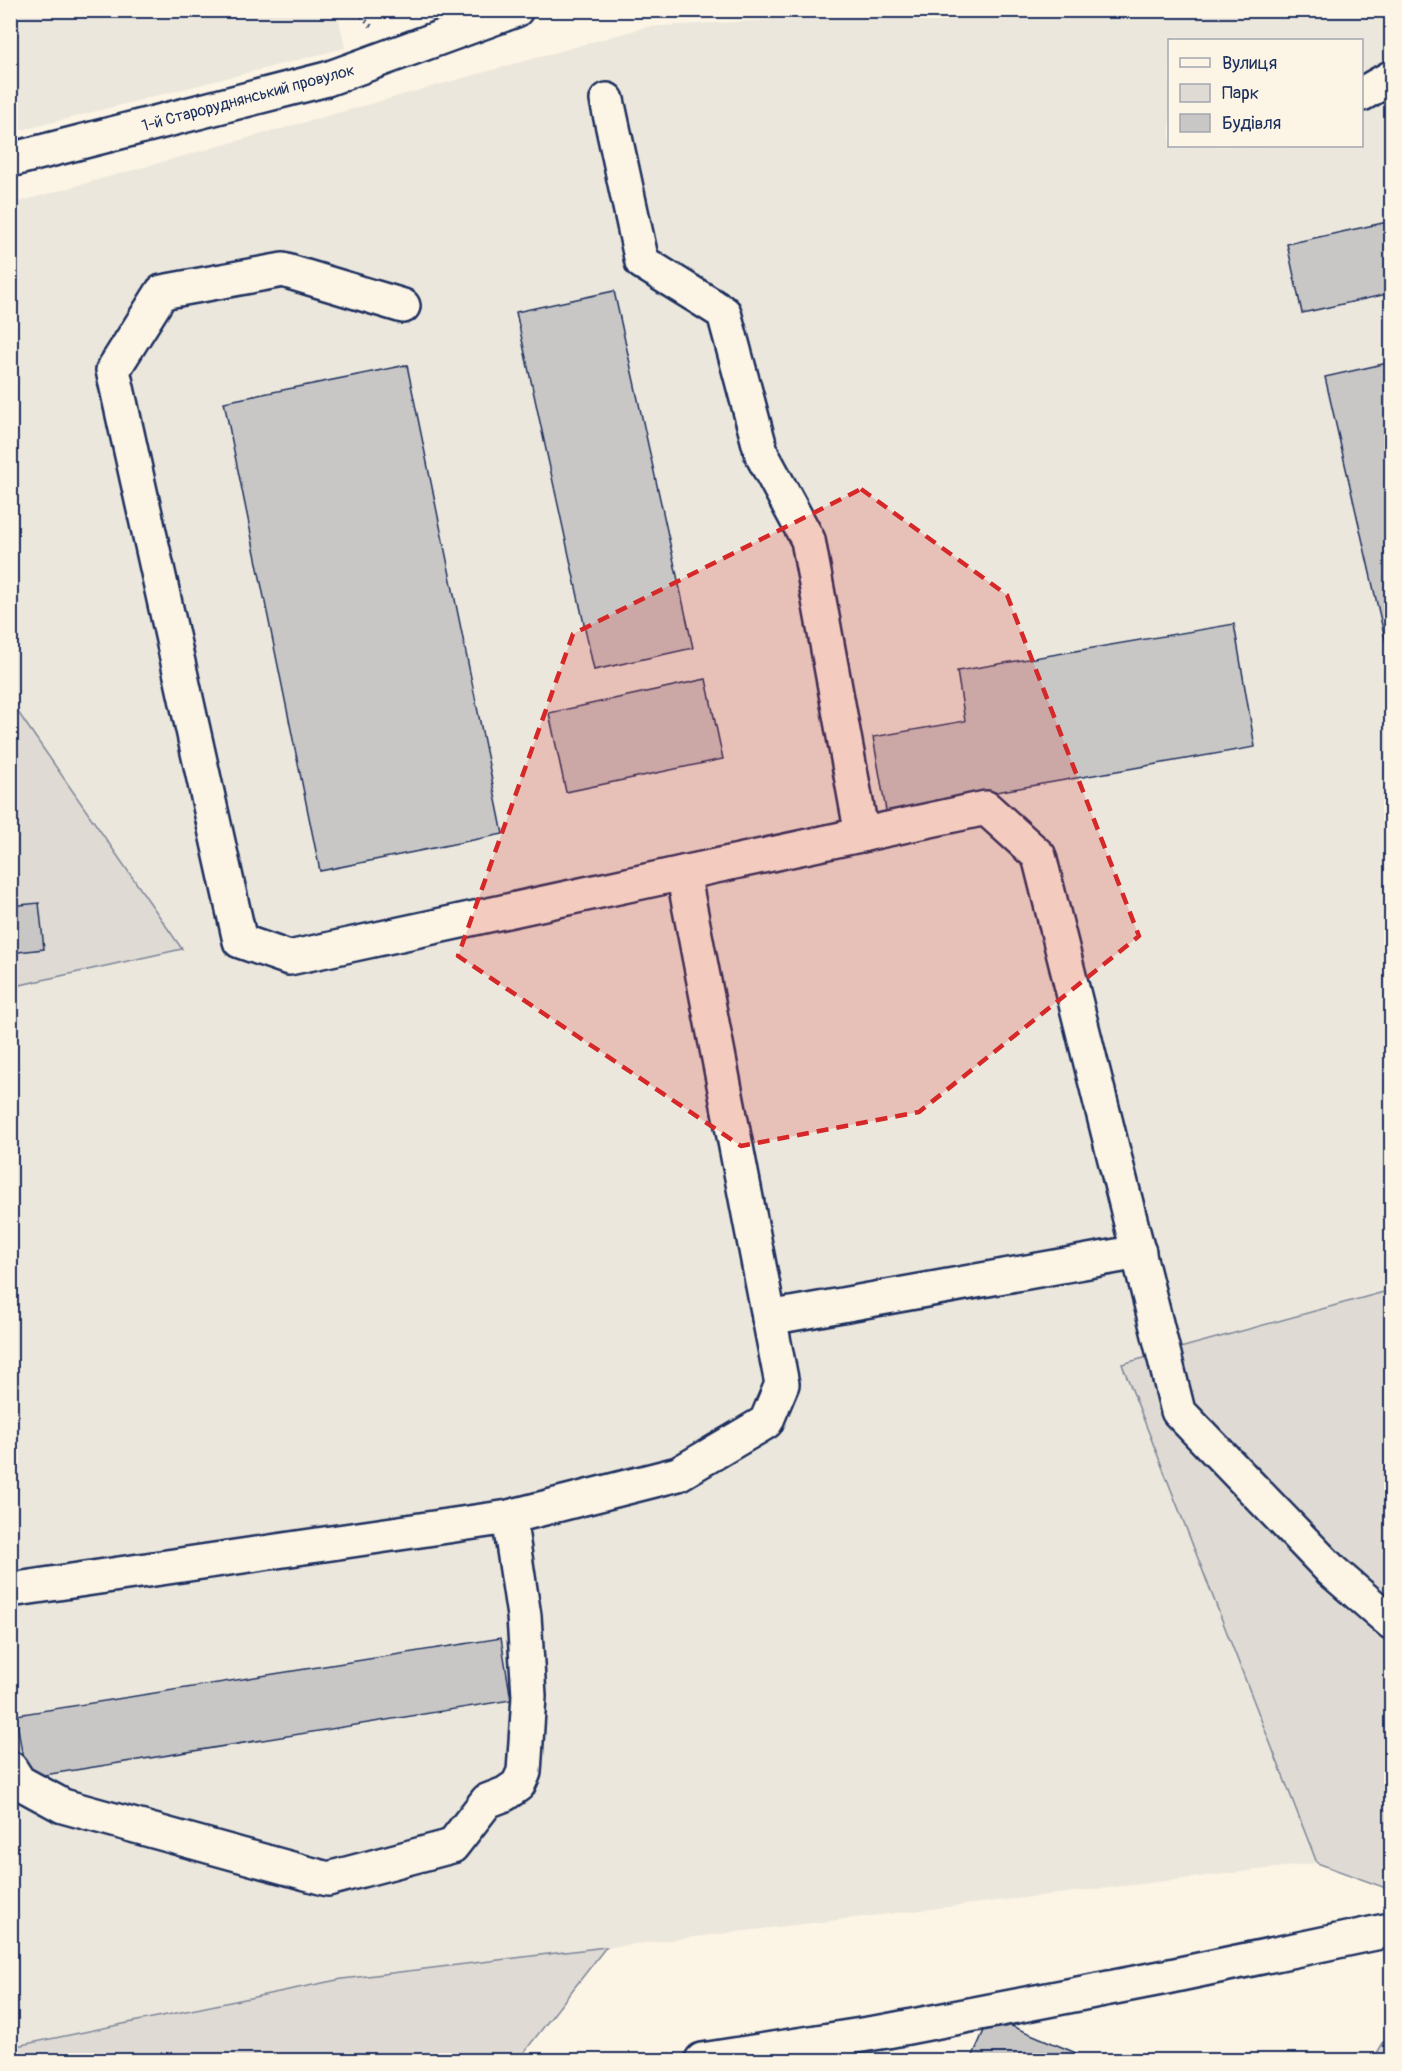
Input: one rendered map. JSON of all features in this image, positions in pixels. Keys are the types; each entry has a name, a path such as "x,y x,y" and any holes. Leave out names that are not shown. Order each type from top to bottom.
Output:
{"street":[{"name":"1-й Староруднянський провулок","path":"10,160 327,79 516,10"},
{"path":"1363,93 1392,76"},
{"path":"607,100 642,262 724,313 762,455 808,540 862,835"},
{"path":"403,306 283,270 162,292 113,370 240,941 289,958 986,808 1039,856 1178,1411 1332,1571 1392,1623"},
{"path":"10,1590 509,1517 678,1473 766,1422 782,1384 683,873"},
{"path":"769,1318 1139,1252"},
{"path":"10,1768 19,1782 63,1806 328,1879 452,1846 487,1801 505,1794 518,1785 524,1772 529,1696 524,1616 509,1517"},
{"path":"702,2061 887,2031 1161,1978 1385,1931 1392,1932"}],"path":[{"path":"1382,2061 1392,2044"}],"highlighted area":[{"path":"861,489 1007,595 1139,936 919,1112 741,1146 458,956 573,634"}],"shaded area":[{"path":"11,10 337,11 345,48 11,133"},
{"path":"935,10 1391,11 1391,1290 1122,1365 1317,1863 342,1979 11,2047 10,987 182,949 11,702 11,204 646,27"}],"green space":[{"path":"11,702 182,949 11,987"},
{"path":"1391,1290 1391,1890 1317,1863 1122,1364"},
{"path":"606,1947 518,2060 11,2060 11,2047 342,1979"},
{"path":"1391,2029 1391,2060 1373,2060"}],"building":[{"path":"1392,221 1392,293 1302,313 1287,244"},
{"path":"614,291 693,648 594,670 516,312"},
{"path":"1392,362 1392,669 1325,377"},
{"path":"407,365 503,834 320,871 224,402"},
{"path":"1234,624 1255,747 886,811 873,737 965,721 957,671"},
{"path":"706,679 723,759 566,792 549,713"},
{"path":"39,903 44,949 10,953 10,906"},
{"path":"501,1638 511,1700 26,1778 16,1715"},
{"path":"990,2017 1076,2053 1073,2060 971,2060"}]}
